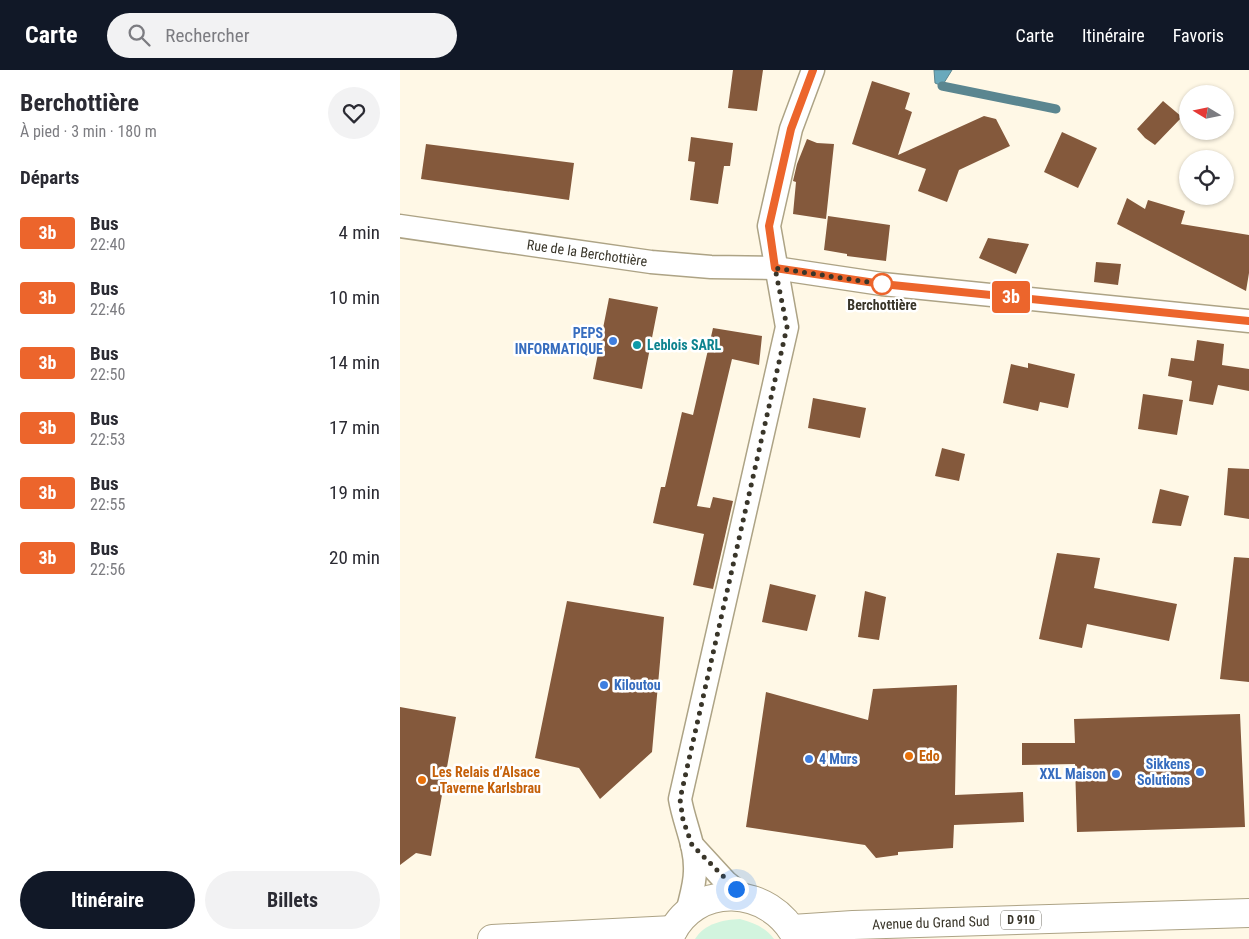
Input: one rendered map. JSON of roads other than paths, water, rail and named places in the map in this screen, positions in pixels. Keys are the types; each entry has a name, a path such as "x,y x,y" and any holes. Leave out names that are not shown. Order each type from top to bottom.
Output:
{"main road":[{"path":"492,939 676,927 707,901 726,896 745,897 764,903 780,914 795,934"},
{"name":"Avenue du Grand Sud","path":"795,934 853,925 1249,913"}],"street":[{"path":"676,927 695,872 692,845 683,820 680,799 787,327 769,226 791,129 814,70"},
{"name":"Rue de la Berchottière","path":"400,226 651,262 711,267 775,268 882,284 1249,321"},
{"path":"692,845 726,882 745,897"}],"water":[{"path":"934,70 952,70 942,86 935,83"}],"waterway":[{"path":"942,86 1056,109"}],"place":[{"name":"Berchottière","path":"882,284"},
{"name":"PEPS INFORMATIQUE","path":"613,341"},
{"name":"Leblois SARL","path":"637,345"},
{"name":"Kiloutou","path":"604,685"},
{"name":"Edo","path":"909,756"},
{"name":"4 Murs","path":"809,759"},
{"name":"Sikkens Solutions","path":"1200,772"},
{"name":"XXL Maison","path":"1116,774"},
{"name":"Les Relais d’Alsace - Taverne Karlsbrau","path":"422,780"}]}
